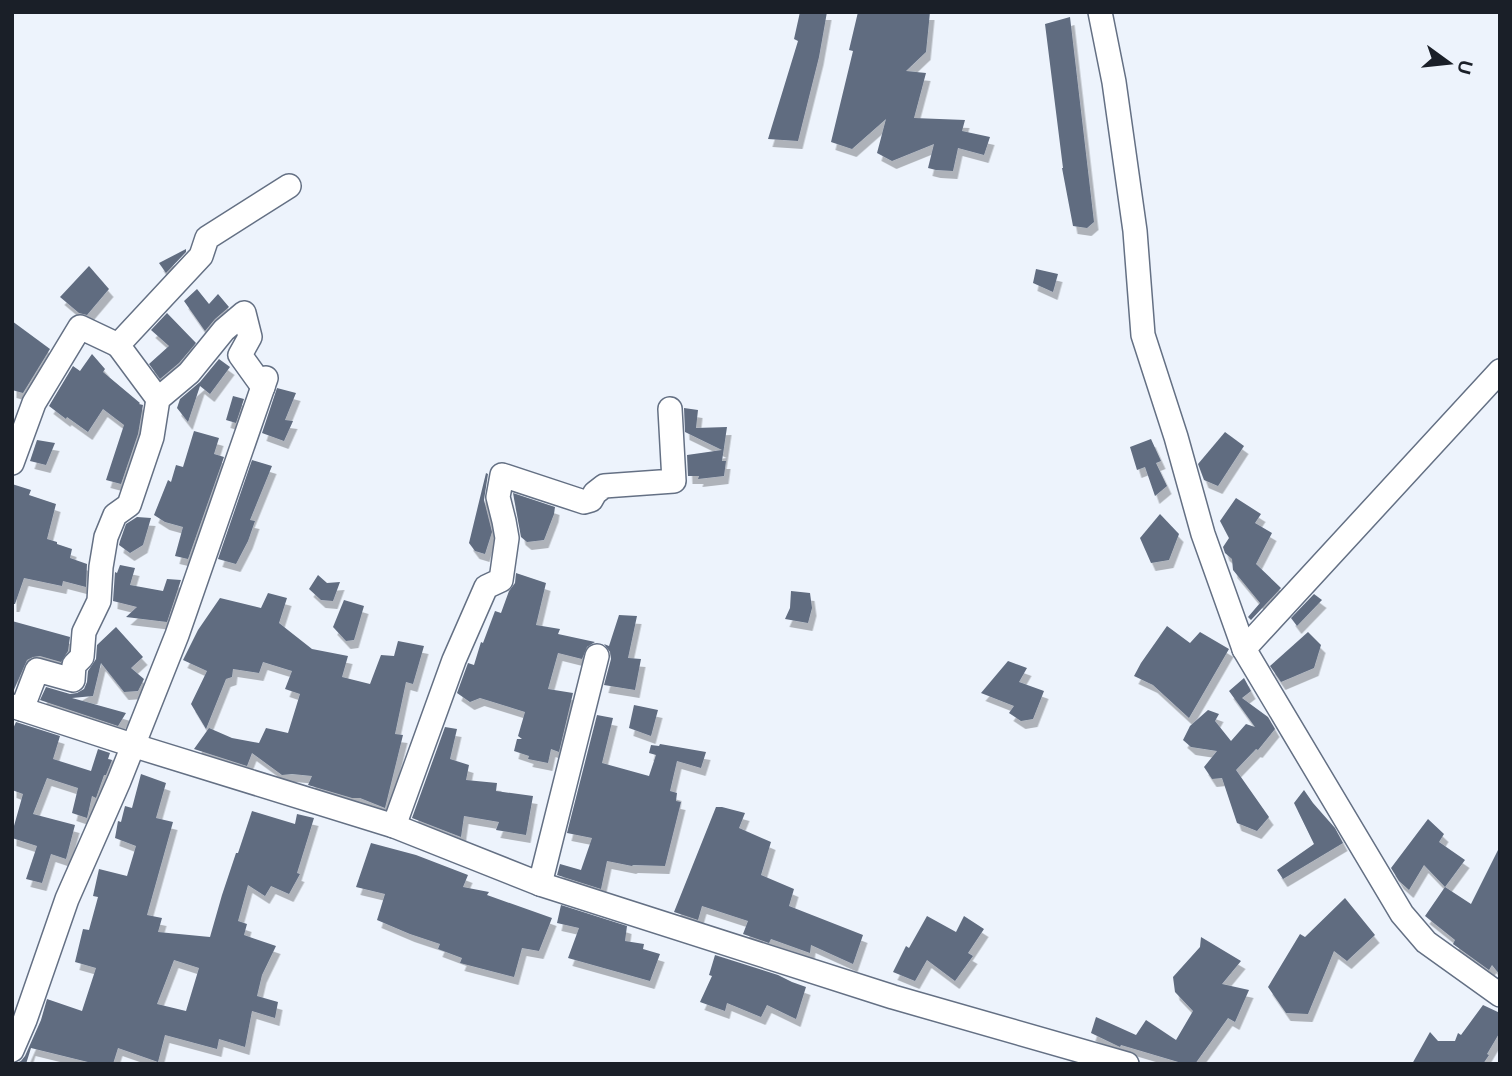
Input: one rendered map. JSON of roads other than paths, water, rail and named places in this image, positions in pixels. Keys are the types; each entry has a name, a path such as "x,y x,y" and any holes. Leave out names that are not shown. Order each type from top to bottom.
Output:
{"street":[{"path":"1100,12 1114,82 1135,231 1143,335 1176,436 1203,534 1244,649 1402,914 1426,942 1500,995"},
{"path":"118,345 201,256 207,238 289,186"},
{"path":"12,1050 68,899 119,781 132,745 177,635 264,382 240,355 250,337 244,313 224,330 189,373 158,399 152,437 129,505 115,515 106,537 99,601 84,632 82,657 74,665 73,680 37,670 17,707 132,745 394,826 540,884 893,997 1127,1064"},
{"path":"12,463 34,403 80,327 118,345 158,399"},
{"path":"1244,649 1500,371"},
{"path":"394,826 454,660 486,587 501,580 507,538 498,497 502,475 583,502 591,500 595,492 604,486 674,481 670,409"},
{"path":"540,884 597,656"}]}
